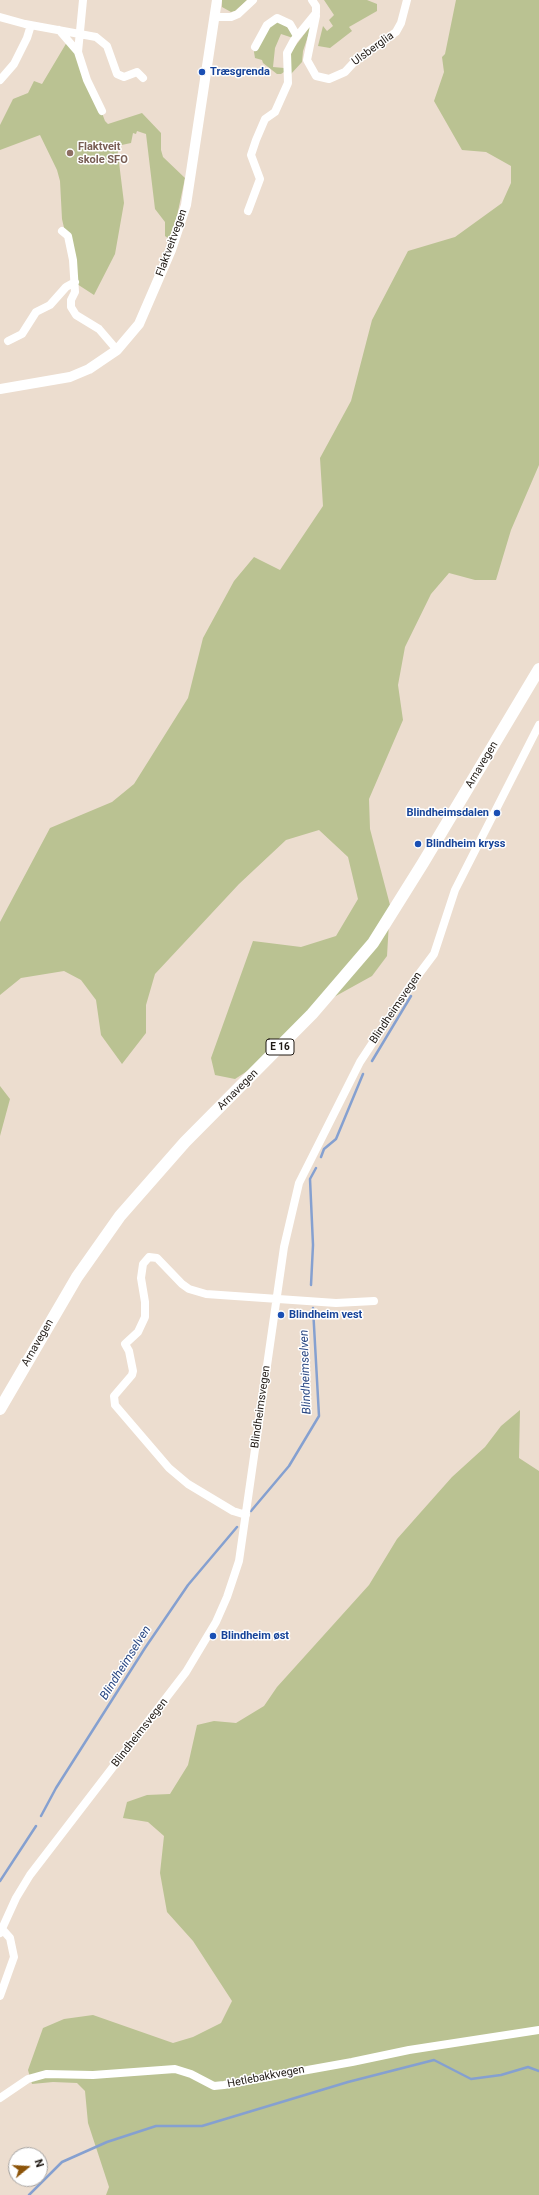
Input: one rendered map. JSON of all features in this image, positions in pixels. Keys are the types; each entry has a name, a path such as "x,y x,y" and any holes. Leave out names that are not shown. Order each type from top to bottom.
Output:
{"highway":[{"name":"Arnavegen","path":"0,1409 77,1277 120,1216 185,1142 312,1014 373,942 423,863 539,669"}],"main road":[{"name":"Flaktveitvegen","path":"0,390 70,377 103,361 117,350 138,324 180,227 192,167 217,0"}],"street":[{"path":"78,52 83,0"},
{"path":"214,17 231,17 238,14 253,0"},
{"name":"Ulsberglia","path":"312,0 316,6 316,13 307,60 316,76 329,79 345,72 357,59 396,32 401,23 407,0"},
{"path":"248,211 260,179 251,155 265,119 275,112 288,83 287,53 297,36 316,13"},
{"path":"0,17 31,25 92,36 104,43 117,74 121,77 137,72 143,78"},
{"path":"255,47 267,25 277,18 290,24 297,36"},
{"path":"0,80 14,64 27,38 31,25"},
{"path":"60,30 78,52 87,80 102,111"},
{"path":"62,230 68,236 73,260 75,292 70,300 71,307 76,315 100,329 117,350"},
{"path":"8,341 22,334 36,312 50,305 66,287 75,282"},
{"name":"Blindheimsvegen","path":"1,1931 16,1898 30,1875 156,1714 186,1672 216,1622 240,1561 284,1247 299,1183 360,1062 410,986 434,954 455,890 539,725"},
{"path":"246,1515 233,1511 188,1484 169,1468 118,1411 114,1400 118,1390 134,1371 129,1351 125,1344 138,1332 145,1317 145,1302 141,1271 143,1264 149,1257 160,1260 182,1284 198,1292 336,1303 374,1301"},
{"path":"0,1996 14,1957 10,1938 1,1931"},
{"name":"Hetlebakkvegen","path":"0,2098 28,2079 46,2074 93,2075 175,2069 192,2074 214,2086 352,2062 409,2050 539,2030"}],"green space":[{"path":"222,0 247,0 235,11 231,12 222,7"},
{"path":"324,0 367,0 377,4 377,11 349,27 352,31 330,48 318,46 323,26 327,31 333,26 329,20 334,15"},
{"path":"456,0 539,0 539,465 511,530 496,580 475,580 449,573 431,594 405,647 398,685 403,720 369,799 370,829 390,905 387,956 372,976 334,997 255,1066 235,1079 215,1075 211,1058 253,941 301,947 336,936 358,899 348,857 319,830 286,840 239,884 155,974 146,1005 146,1033 122,1064 101,1035 96,1000 81,980 64,971 21,978 0,995 0,922 50,828 112,802 134,784 188,698 203,638 234,581 254,557 280,570 323,506 320,458 351,401 372,320 408,251 455,237 502,203 511,183 511,166 486,152 462,150 434,101 444,72 442,57 445,54"},
{"path":"275,21 282,22 291,31 293,38 281,34 275,48 273,67 284,68 284,72 281,74 277,74 263,63 262,60 255,58 254,52 264,33"},
{"path":"312,24 303,51 302,62 291,74 290,53"},
{"path":"67,42 79,53 105,121 108,124 142,113 161,133 161,150 163,157 185,178 177,216 169,239 165,236 165,222 155,209 146,134 137,131 136,134 133,133 131,143 117,146 124,203 115,254 94,295 77,284 62,219 60,181 57,170 40,135 0,150 0,125 13,99 28,93 34,81 42,84"},
{"path":"0,1086 10,1099 0,1136"},
{"path":"520,1410 519,1458 539,1471 539,2195 106,2195 109,2187 88,2123 85,2091 77,2083 53,2082 32,2084 28,2070 43,2028 64,2019 93,2015 173,2043 193,2037 221,2023 232,2001 193,1941 167,1912 160,1873 164,1836 148,1822 123,1818 127,1802 147,1795 170,1794 188,1765 197,1725 214,1721 236,1723 264,1706 277,1687 369,1585 397,1539 452,1477 485,1447 501,1426"}],"waterway":[{"name":"Blindheimselven","path":"372,1061 411,996"},
{"name":"Blindheimselven","path":"321,1157 324,1149 336,1139 363,1074"},
{"name":"Blindheimselven","path":"311,1285 313,1245 310,1179 316,1168"},
{"name":"Blindheimselven","path":"251,1511 289,1466 319,1416 313,1308"},
{"name":"Blindheimselven","path":"41,1816 56,1788 145,1648 188,1585 237,1527"},
{"name":"Blindheimselven","path":"0,1881 36,1826"},
{"path":"29,2195 62,2162 107,2142 156,2126 202,2126 348,2082 434,2060 471,2079 501,2075 528,2067 539,2071"}],"place":[{"name":"Træsgrenda","path":"202,72"},
{"name":"Flaktveit skole SFO","path":"70,153"},
{"name":"Blindheimsdalen","path":"497,813"},
{"name":"Blindheim kryss","path":"418,844"},
{"name":"Blindheim vest","path":"281,1315"},
{"name":"Blindheim øst","path":"213,1636"}]}
